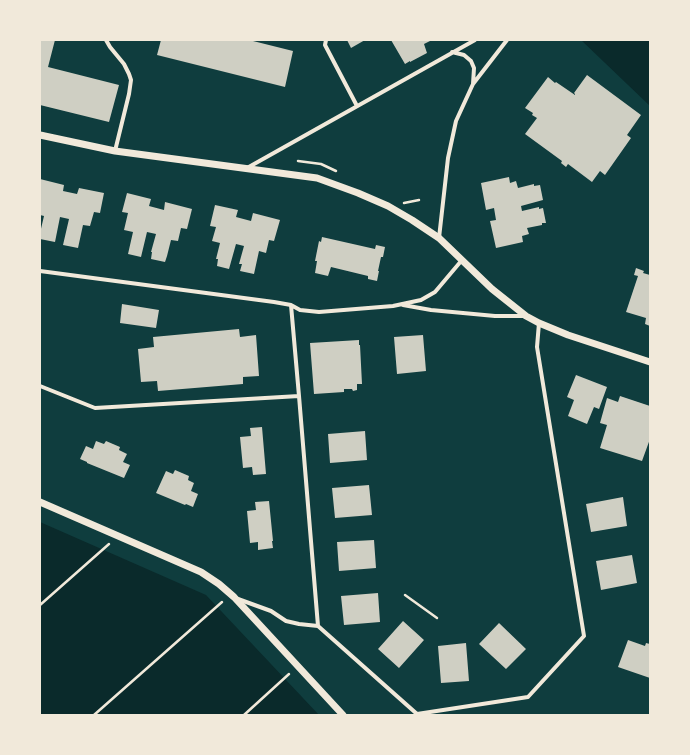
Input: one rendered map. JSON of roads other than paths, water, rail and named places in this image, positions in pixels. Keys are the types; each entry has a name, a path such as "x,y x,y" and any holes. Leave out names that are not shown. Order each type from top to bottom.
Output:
{"street":[{"path":"106,40 124,64 130,80 129,94 115,151"},
{"path":"326,40 325,45 357,106"},
{"path":"247,168 475,40"},
{"path":"439,238 448,158 456,121 473,84 507,40"},
{"path":"452,52 464,55 470,61 474,68 473,84"},
{"path":"40,135 115,151 317,178 358,193 388,206 439,238 492,289 526,316 568,336 650,362"},
{"path":"40,271 291,306 300,310 319,312 401,305 421,300 435,292 462,260"},
{"path":"401,305 431,310 495,316 526,316"},
{"path":"291,306 318,626"},
{"path":"234,597 271,611 286,621 318,626 417,714 528,697 584,636 537,347 539,323"},
{"path":"40,386 95,408 299,396"},
{"path":"40,502 201,572 219,584 234,597 343,715"}],"water":[{"path":"581,40 650,40 650,106"},
{"path":"40,522 206,595 319,715 40,715"}]}
